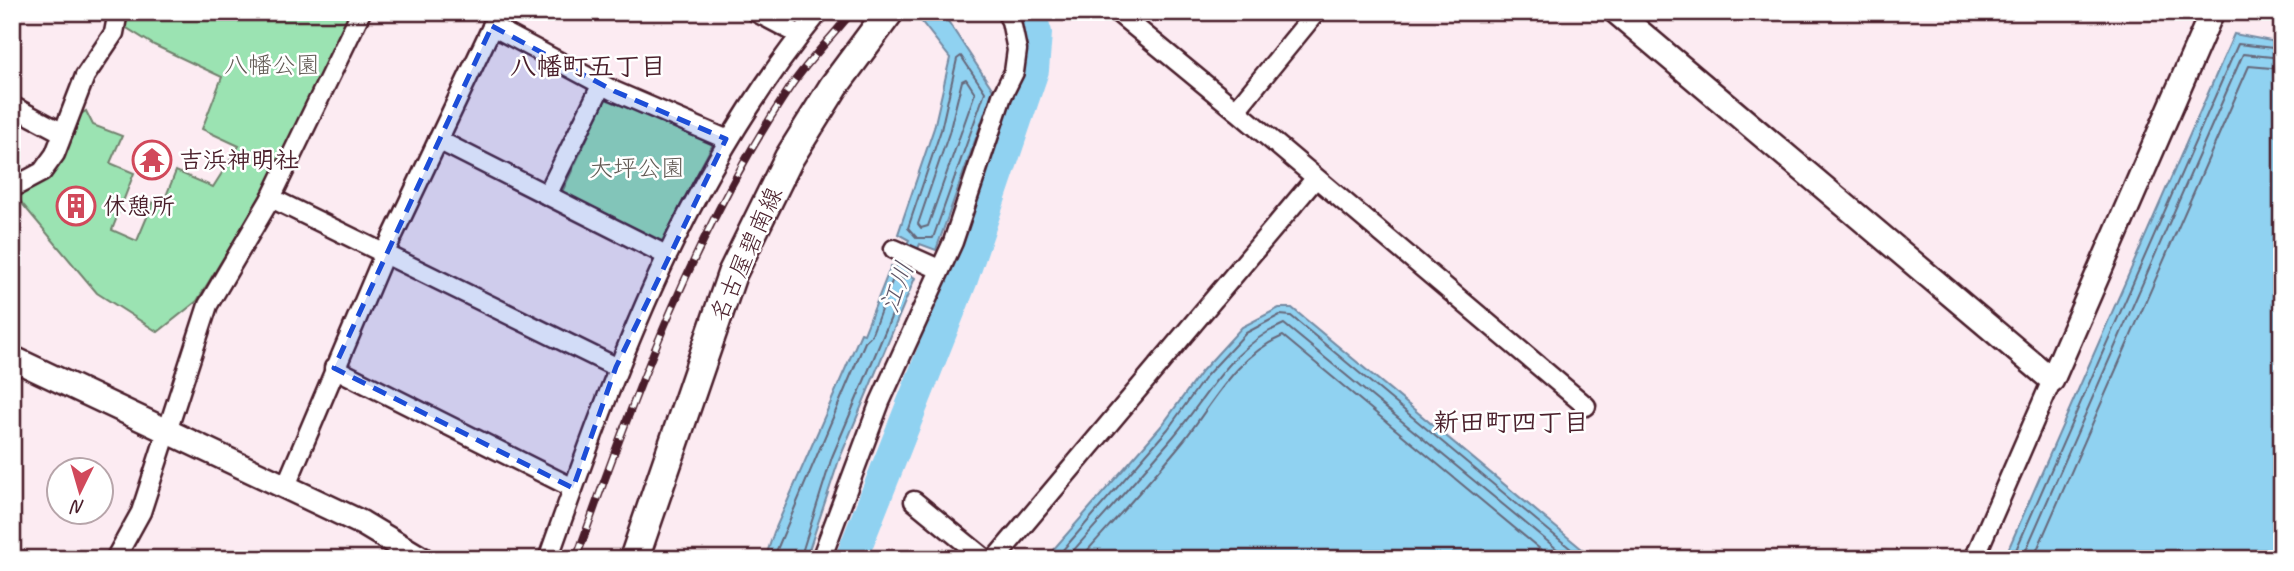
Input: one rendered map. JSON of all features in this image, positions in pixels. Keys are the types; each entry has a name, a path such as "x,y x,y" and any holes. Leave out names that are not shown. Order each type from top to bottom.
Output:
{"main road":[{"name":"名古屋碧南線","path":"634,559 732,274 789,158 834,86 887,14"}],"street":[{"path":"12,188 42,172 55,154 85,76 114,33 118,12"},
{"path":"115,559 141,512 208,305 271,198 360,12"},
{"path":"756,12 800,35"},
{"path":"548,559 616,367 667,256 726,139 819,12"},
{"path":"821,559 880,402 953,242 1002,96 1014,72 1017,50 1011,21 1006,12"},
{"path":"1117,12 1586,406"},
{"path":"1236,110 1316,12"},
{"path":"1616,12 2052,380"},
{"path":"1974,559 2212,12"},
{"path":"285,488 385,252 495,19 602,84 726,139"},
{"path":"547,195 602,84"},
{"path":"12,106 62,133"},
{"path":"438,140 667,256"},
{"path":"914,501 983,557 1315,179"},
{"path":"271,198 616,367"},
{"path":"894,249 939,269"},
{"path":"12,358 362,523 422,559"},
{"path":"334,368 573,488"}],"highlighted area":[{"path":"492,26 614,91 726,139 616,367 573,488 334,368"}],"green space":[{"name":"八幡公園","path":"124,12 355,12 263,193 197,301 158,332 97,293 14,194 76,117 86,111 93,125 122,136 110,163 134,173 112,230 137,241 155,198 164,201 176,171 213,187 239,146 202,129 222,77 154,45 122,25"},
{"name":"大坪公園","path":"608,94 713,144 662,241 562,192"}],"water":[{"name":"江川","path":"914,12 942,12 993,90 936,250 920,244 907,273 915,278 839,460 806,559 765,559 774,532 861,333 864,334 891,266 896,268 909,240 898,234 934,128 950,58"},
{"path":"2234,34 2282,43 2282,559 2004,559"},
{"path":"1279,308 1292,308 1594,559 1045,559 1163,424 1201,372 1242,327"}],"waterway":[{"path":"851,559 962,279 1033,70 1036,33 1029,12"}],"railway":[{"path":"576,559 644,376 695,257 724,198 791,86 852,12"}],"place":[{"name":"吉浜神明社","path":"152,160"},
{"name":"休憩所","path":"76,206"}],"district":[{"name":"八幡町五丁目","path":"588,66"},
{"name":"新田町四丁目","path":"1511,422"}]}
